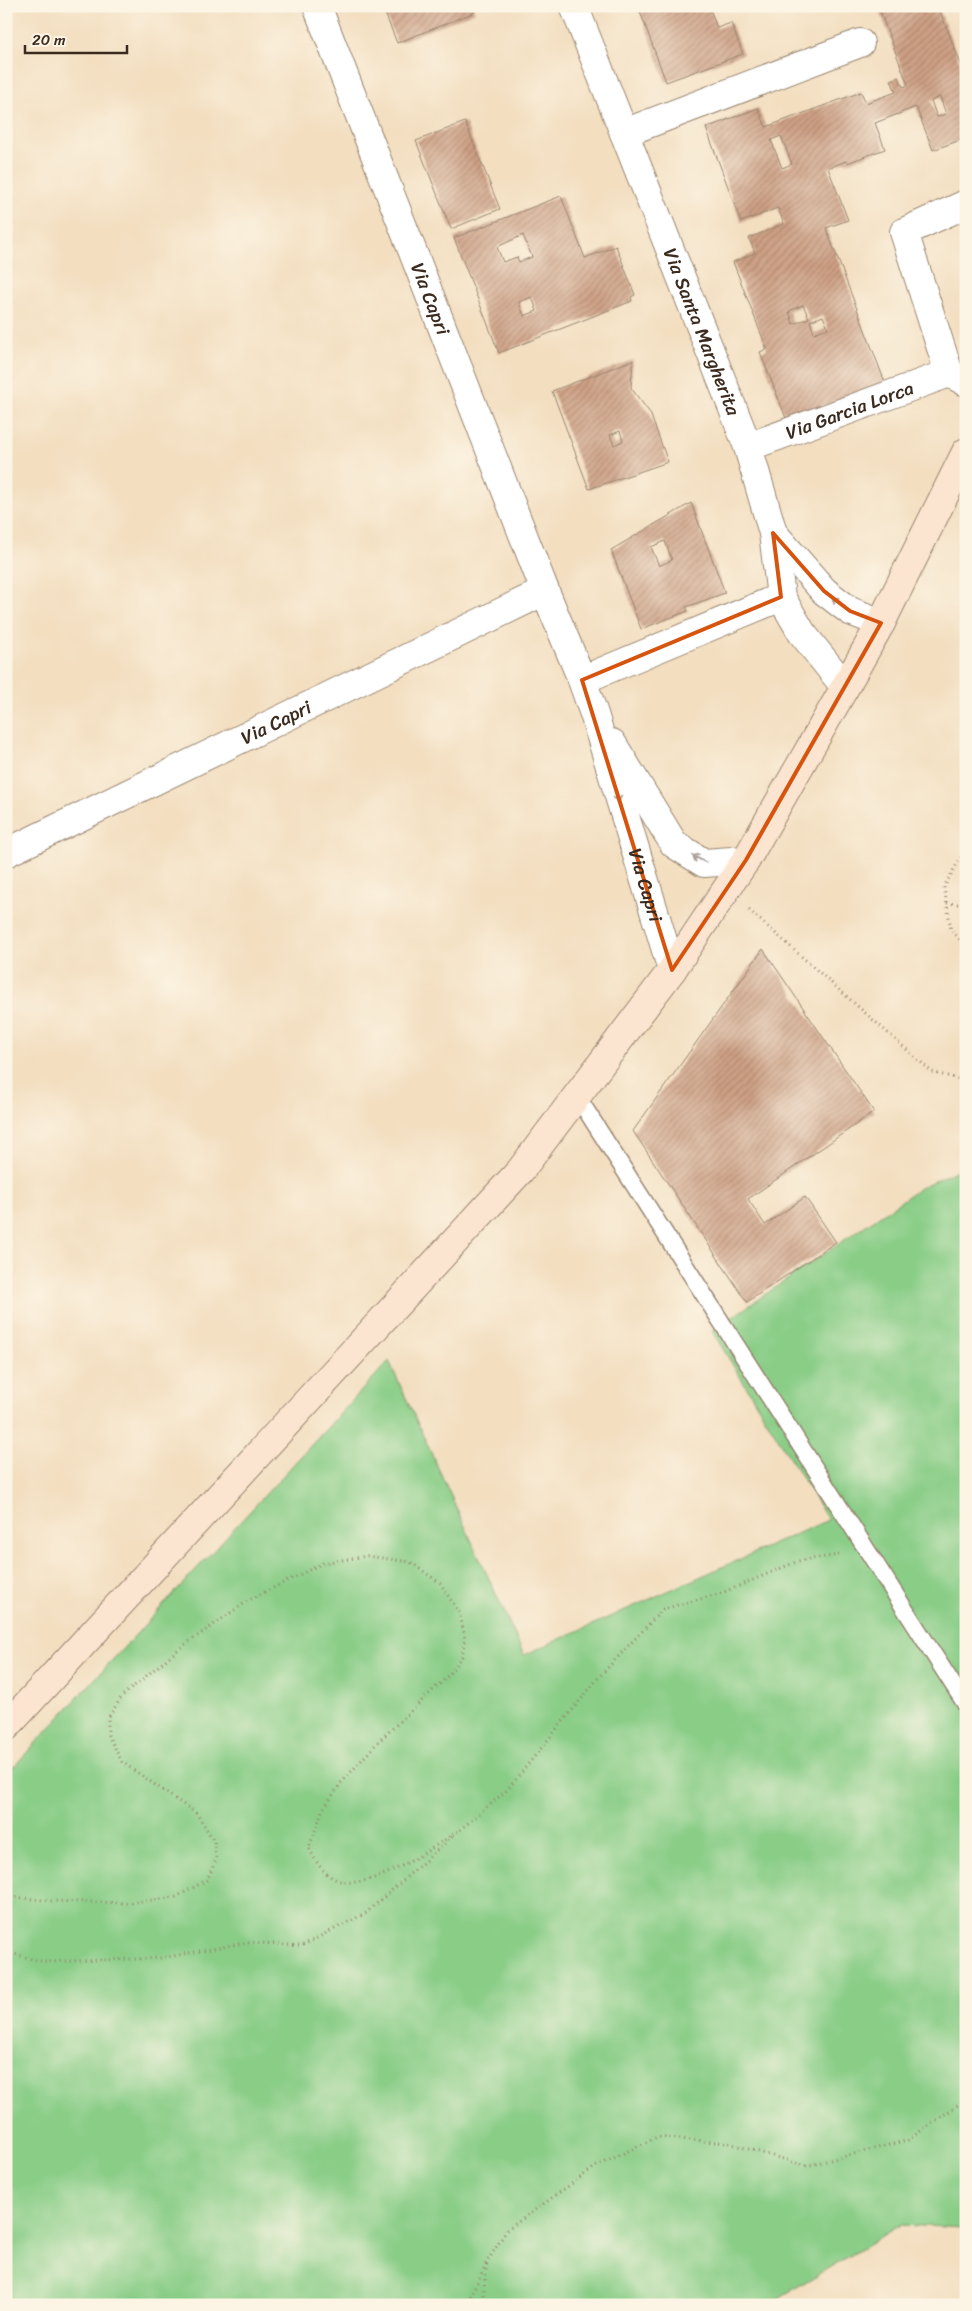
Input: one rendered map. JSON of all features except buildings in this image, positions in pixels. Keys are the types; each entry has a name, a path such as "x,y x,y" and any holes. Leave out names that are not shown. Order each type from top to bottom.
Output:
{"main road":[{"path":"6,1727 520,1172 672,970 746,860 881,623 966,452"}],"street":[{"name":"Via Capri","path":"317,6 545,591 582,680 672,970"},
{"name":"Via Santa Margherita","path":"574,6 748,447 773,533 781,597 802,633 846,687"},
{"path":"624,133 860,43"},
{"name":"Via Garcia Lorca","path":"748,447 958,377 904,232 966,204"},
{"name":"Via Santa Margherita","path":"773,533 824,591 850,611 881,623"},
{"name":"Via Capri","path":"6,852 545,591"},
{"path":"582,680 781,597"},
{"name":"Via Capri","path":"594,714 674,844 704,863 746,860"}],"lane":[{"path":"577,1096 966,1705"}],"path":[{"path":"966,848 944,887 951,930 966,946"},
{"path":"726,890 932,1072 966,1081"},
{"path":"946,903 966,905"},
{"path":"6,1952 44,1962 162,1958 249,1942 301,1946 366,1913 508,1789 598,1678 662,1609 722,1593 798,1561 868,1551"},
{"path":"6,1896 52,1901 126,1903 176,1897 207,1880 216,1860 214,1841 210,1834 197,1814 122,1762 108,1735 108,1718 122,1696 180,1648 249,1600 324,1563 367,1556 410,1562 440,1582 460,1614 465,1639 462,1656 448,1676 378,1742 341,1783 322,1811 309,1848 318,1866 333,1879 352,1883 370,1880 408,1862 461,1830"},
{"path":"466,2305 488,2260 507,2230 595,2167 657,2137 728,2143 807,2166 908,2140 966,2099"},
{"path":"482,2305 488,2260"}],"highlighted area":[{"path":"773,533 824,591 850,611 881,623 746,860 672,970 582,680 781,597"}],"green space":[{"path":"966,1166 966,2228 900,2225 767,2305 6,2305 6,1775 389,1361 524,1655 828,1520 712,1331 923,1186"}]}
